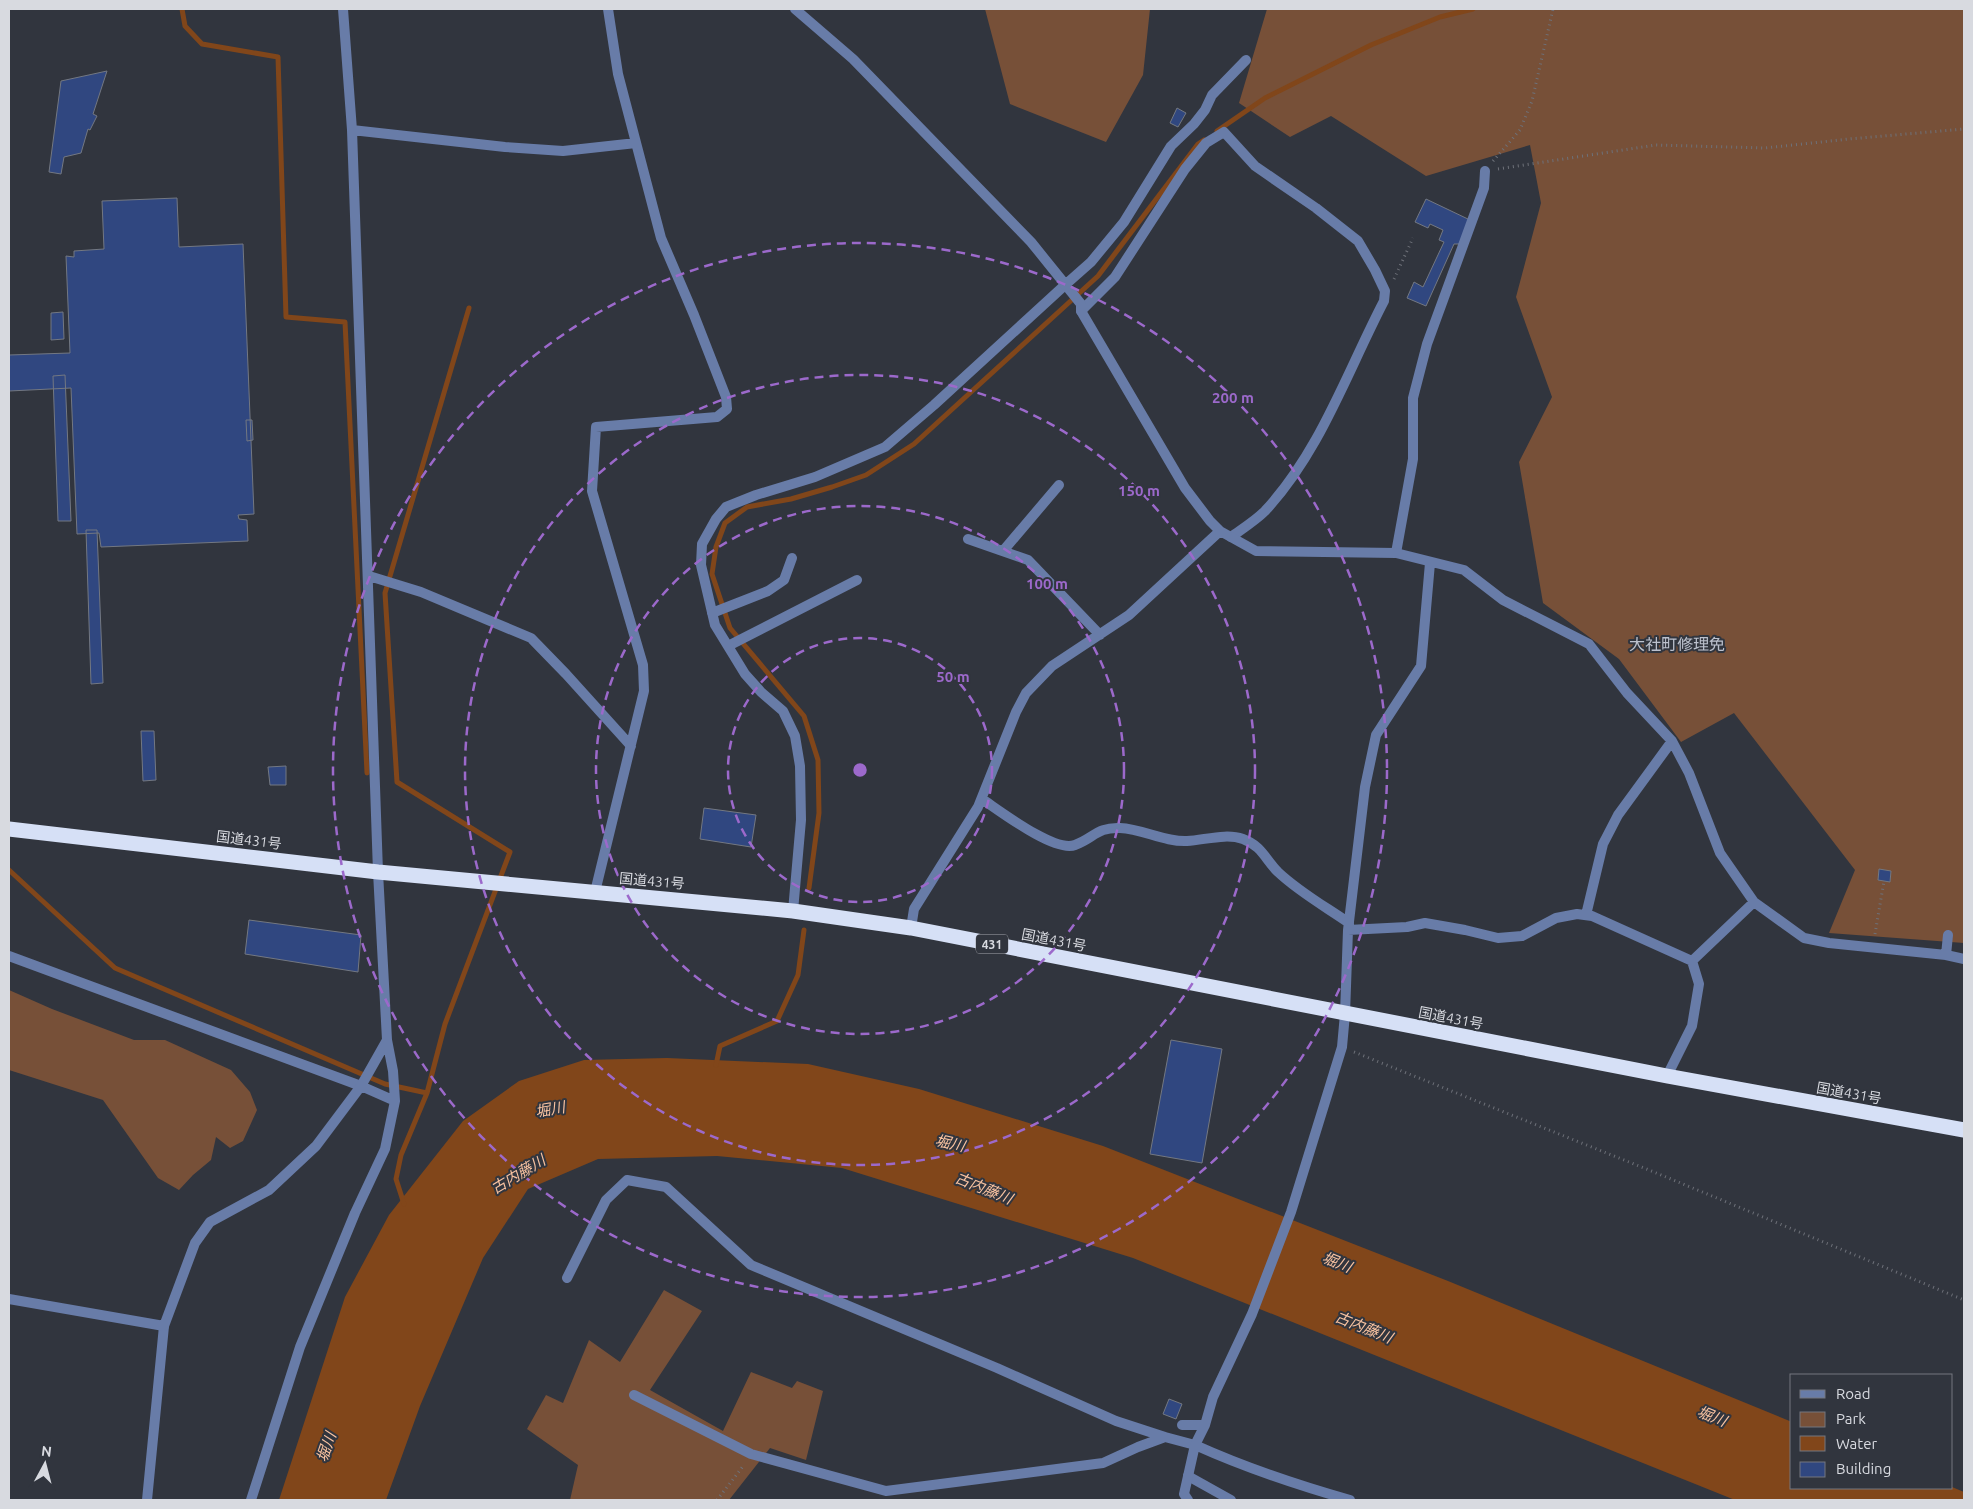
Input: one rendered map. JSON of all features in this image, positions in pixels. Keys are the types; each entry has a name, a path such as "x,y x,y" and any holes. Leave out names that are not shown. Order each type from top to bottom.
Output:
{"highway":[{"name":"国道431号","path":"9,829 378,872 792,911 911,928 1666,1076 1964,1130"}],"street":[{"path":"251,1500 300,1347 355,1213 385,1149 395,1098 387,1040 378,872 352,130 343,9"},
{"path":"595,892 644,691 643,666 592,491 596,428 717,417 726,409 726,397 661,238 618,74 608,9"},
{"path":"795,9 860,66 1031,242 1081,308 1185,488 1220,531 1256,551 1396,553 1464,570 1503,600 1589,644 1627,693 1672,741 1689,773 1720,853 1754,902 1804,938 1829,943 1946,954 1964,959"},
{"path":"792,911 801,820 800,766 795,736 783,711 761,692 745,674 715,625 701,565 702,544 716,519 726,507 756,495 815,477 885,447 934,405 1066,287 1091,262 1124,222 1171,146 1194,124 1205,110 1212,95 1246,60"},
{"path":"352,130 505,147 563,151 636,143"},
{"path":"1081,308 1116,277 1185,169 1206,143 1224,132 1255,166 1316,208 1358,241 1382,284 1385,291 1384,300 1312,446 1288,482 1264,512 1231,537"},
{"path":"1396,553 1413,459 1413,398 1427,344 1484,188 1485,171"},
{"path":"1003,551 1059,486"},
{"path":"911,928 914,909 982,799 1016,712 1026,693 1052,666 1129,615 1220,531"},
{"path":"968,538 1028,560 1100,634"},
{"path":"712,614 768,592 784,580 792,558"},
{"path":"1188,1500 1184,1494 1196,1445 1205,1425 1213,1397 1252,1314 1291,1212 1342,1047 1349,927 1365,787 1376,734 1421,666 1430,563"},
{"path":"368,576 421,592 531,638 631,746"},
{"path":"728,646 857,580"},
{"path":"1586,915 1603,844 1614,822 1672,741"},
{"path":"982,799 1044,839 1064,846 1074,846 1103,829 1122,828 1187,841 1212,838 1242,838 1257,846 1279,873 1349,927 1406,926 1424,923 1498,938 1522,936 1556,918 1577,914 1592,916 1692,961 1699,984 1692,1026 1666,1076"},
{"path":"1692,961 1754,902"},
{"path":"1946,954 1948,935"},
{"path":"9,956 362,1084 395,1098"},
{"path":"147,1500 164,1326 195,1243 210,1222 269,1190 316,1146 362,1084 387,1040"},
{"path":"370,1067 393,1074"},
{"path":"567,1278 606,1200 627,1180 666,1187 752,1265 997,1368 1116,1421 1196,1445 1253,1469 1350,1500"},
{"path":"9,1299 164,1326"},
{"path":"634,1395 751,1454 886,1491 1103,1463 1165,1437"},
{"path":"1182,1425 1205,1425"},
{"path":"1188,1476 1231,1500"}],"path":[{"path":"1485,171 1520,130 1532,101 1553,9"},
{"path":"1485,171 1656,144 1765,148 1850,138 1964,129"},
{"path":"1384,300 1413,238"},
{"path":"1873,947 1884,881"},
{"path":"1342,1047 1649,1170 1964,1300"},
{"path":"717,1500 751,1454"}],"green space":[{"path":"985,9 1150,9 1143,75 1106,142 1010,104"},
{"path":"1267,9 1964,9 1964,943 1829,933 1855,870 1734,713 1681,742 1619,659 1543,603 1519,462 1552,397 1516,297 1541,203 1530,145 1426,176 1331,116 1290,137 1239,103"},
{"path":"9,990 52,1009 134,1040 165,1040 231,1070 250,1092 257,1110 243,1141 230,1148 216,1137 211,1160 179,1190 158,1178 103,1100 9,1070"},
{"path":"664,1290 702,1311 650,1390 723,1431 751,1372 792,1388 797,1381 823,1391 806,1460 770,1448 729,1500 570,1500 578,1465 527,1429 546,1395 563,1403 589,1340 620,1362"}],"water":[{"path":"667,1058 808,1064 919,1089 1103,1146 1448,1281 1790,1421 1790,1489 1953,1489 1953,1487 1964,1492 1964,1500 1735,1500 1133,1258 842,1168 717,1156 598,1159 528,1189 483,1258 420,1406 386,1500 279,1500 345,1297 389,1215 463,1121 519,1081 584,1060"}],"building":[{"path":"107,71 93,114 97,116 90,130 88,129 81,153 64,157 61,174 49,172 61,81"},
{"path":"1177,108 1186,113 1178,127 1170,123"},
{"path":"177,198 179,247 243,244 254,514 238,515 239,519 247,520 248,541 101,547 99,533 77,534 71,388 9,391 9,355 70,353 66,256 74,257 74,251 104,249 102,201"},
{"path":"1426,199 1470,220 1459,244 1454,244 1426,306 1407,298 1414,282 1423,287 1444,242 1439,240 1443,230 1430,224 1428,228 1415,222"},
{"path":"63,312 64,339 51,340 51,313"},
{"path":"65,375 71,521 58,521 53,376"},
{"path":"246,420 252,420 253,440 247,441"},
{"path":"86,530 97,530 103,683 91,684"},
{"path":"141,731 154,731 156,780 143,781"},
{"path":"286,766 286,785 270,785 268,767"},
{"path":"704,808 756,815 751,847 700,839"},
{"path":"1879,869 1891,871 1890,882 1878,880"},
{"path":"249,920 361,935 358,972 245,954"},
{"path":"1171,1040 1222,1049 1202,1163 1150,1154"},
{"path":"1169,1399 1182,1404 1176,1419 1163,1414"}],"waterway":[{"path":"182,9 185,26 202,44 278,57 286,317 345,322 367,773"},
{"path":"1217,131 1265,98 1371,45 1440,17 1473,9"},
{"path":"809,888 819,813 818,760 804,716 730,628 712,574 716,547 725,523 747,507 791,499 866,475 914,444 1098,276 1198,144 1204,140"},
{"path":"427,1093 445,1024 510,852 397,782 385,593 469,308"},
{"path":"9,870 115,968 385,1084 427,1093 401,1155 396,1179 404,1204"},
{"path":"716,1065 720,1046 777,1021 798,975 804,930"}],"district":[{"name":"大社町修理免","path":"1677,644"}],"water label":[{"name":"堀川","path":"550,1109"},
{"name":"堀川","path":"950,1143"},
{"name":"古内藤川","path":"518,1174"},
{"name":"古内藤川","path":"984,1188"},
{"name":"堀川","path":"1337,1262"},
{"name":"古内藤川","path":"1364,1327"},
{"name":"堀川","path":"1712,1416"},
{"name":"堀川","path":"326,1447"}]}
